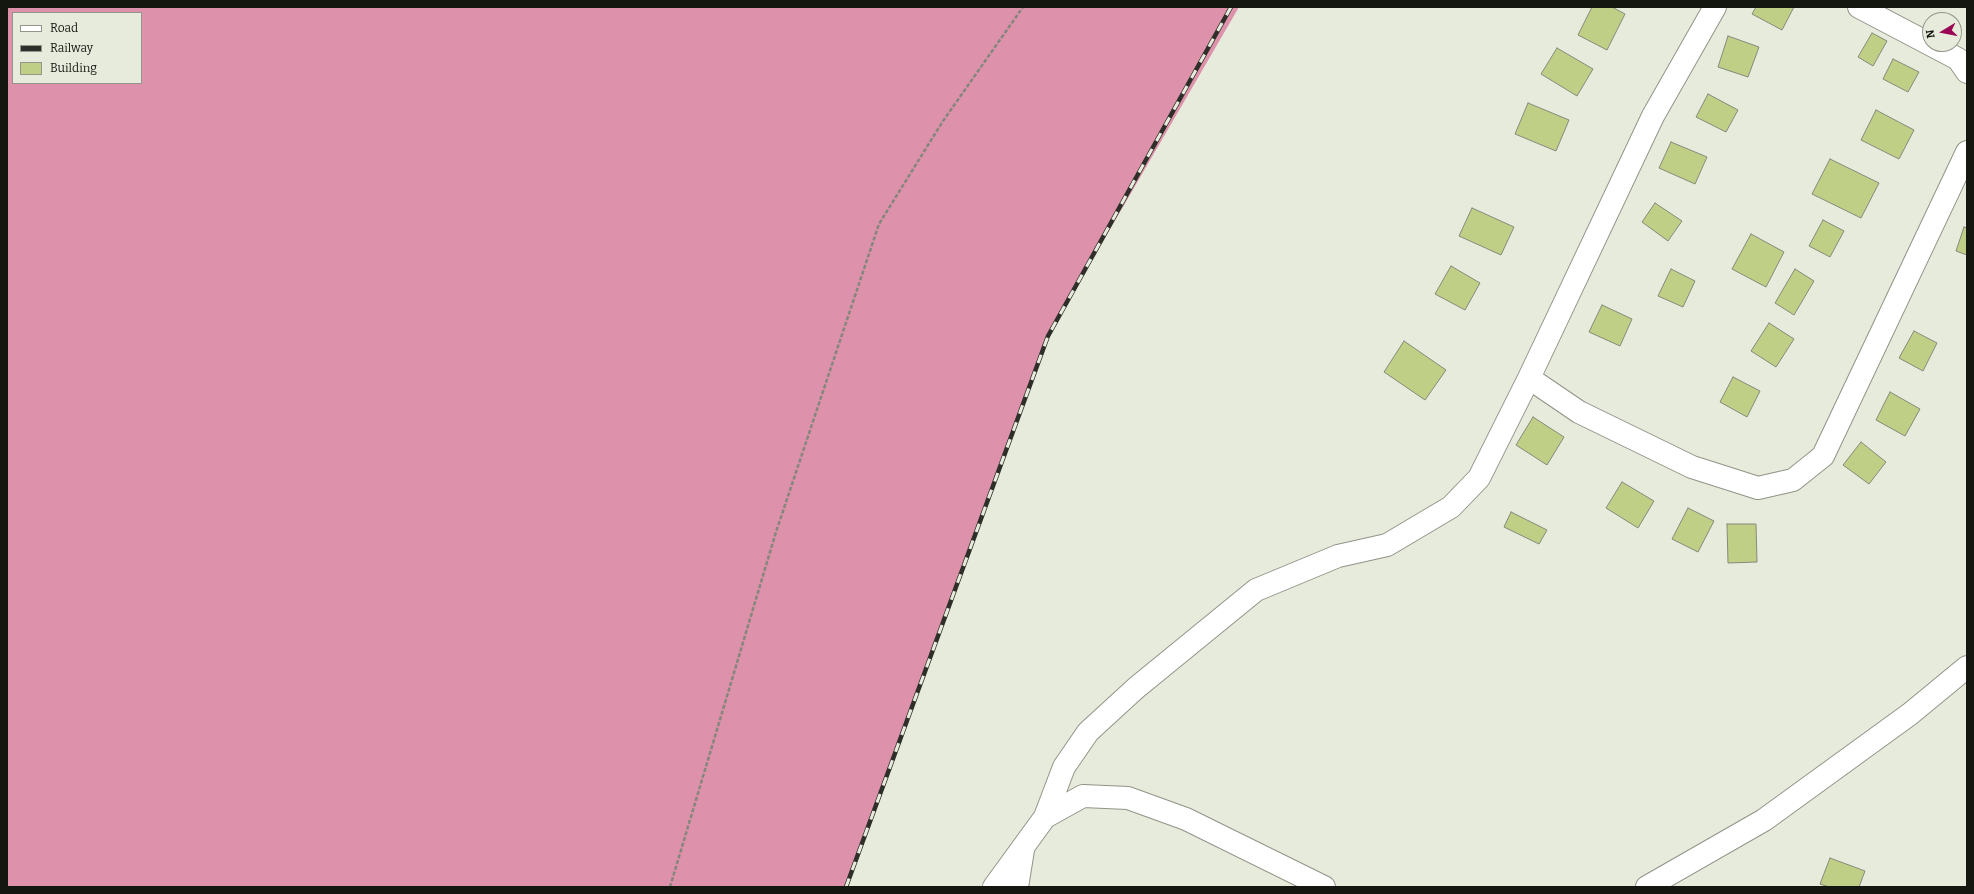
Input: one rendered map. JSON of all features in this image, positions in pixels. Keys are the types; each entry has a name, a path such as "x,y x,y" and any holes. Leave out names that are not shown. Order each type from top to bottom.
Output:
{"street":[{"path":"994,887 1045,817 1064,767 1088,732 1142,683 1256,590 1338,556 1387,545 1451,507 1479,478 1529,378 1653,116 1715,7"},
{"path":"1859,7 1958,59 1967,72"},
{"path":"1529,378 1579,412 1692,467 1758,488 1793,480 1823,456 1967,152"},
{"path":"1647,887 1764,820 1910,714 1967,667"},
{"path":"1045,817 1084,796 1128,798 1186,819 1324,887"},
{"path":"1017,887 1024,847"}],"path":[{"path":"670,887 776,532 879,224 944,121 1023,7"}],"shaded area":[{"path":"7,7 1239,7 1048,336 846,887 7,887"}],"building":[{"path":"1592,7 1612,7 1625,14 1607,50 1578,35"},
{"path":"1756,7 1794,7 1782,30 1752,14"},
{"path":"1872,33 1887,41 1873,66 1858,57"},
{"path":"1728,36 1759,47 1748,77 1718,67"},
{"path":"1557,48 1593,69 1577,96 1541,74"},
{"path":"1893,59 1919,72 1908,92 1883,79"},
{"path":"1708,94 1738,110 1726,132 1696,117"},
{"path":"1528,103 1569,120 1556,151 1515,134"},
{"path":"1876,110 1914,130 1899,159 1861,140"},
{"path":"1671,142 1707,157 1695,184 1659,168"},
{"path":"1830,159 1879,183 1861,218 1812,194"},
{"path":"1655,203 1682,221 1668,241 1642,222"},
{"path":"1472,208 1514,227 1501,255 1459,236"},
{"path":"1823,220 1844,231 1830,257 1809,246"},
{"path":"1964,227 1967,228 1967,255 1956,251"},
{"path":"1751,234 1784,252 1766,287 1732,269"},
{"path":"1451,266 1480,283 1465,310 1435,294"},
{"path":"1671,269 1695,281 1683,307 1658,296"},
{"path":"1795,269 1814,281 1794,315 1775,303"},
{"path":"1602,305 1632,319 1620,346 1589,332"},
{"path":"1769,323 1794,339 1776,367 1751,351"},
{"path":"1914,331 1937,343 1923,371 1899,358"},
{"path":"1404,341 1446,370 1425,400 1384,372"},
{"path":"1733,377 1760,391 1747,417 1720,402"},
{"path":"1890,392 1920,409 1905,436 1876,420"},
{"path":"1533,417 1564,437 1547,465 1516,445"},
{"path":"1861,442 1886,462 1869,484 1843,465"},
{"path":"1622,482 1654,501 1638,528 1606,508"},
{"path":"1688,508 1714,521 1698,552 1672,539"},
{"path":"1511,512 1547,530 1539,544 1504,527"},
{"path":"1727,524 1756,524 1757,562 1728,563"},
{"path":"1830,858 1865,871 1859,887 1829,887 1820,884"}],"railway":[{"path":"846,887 1048,336 1231,7"}]}
